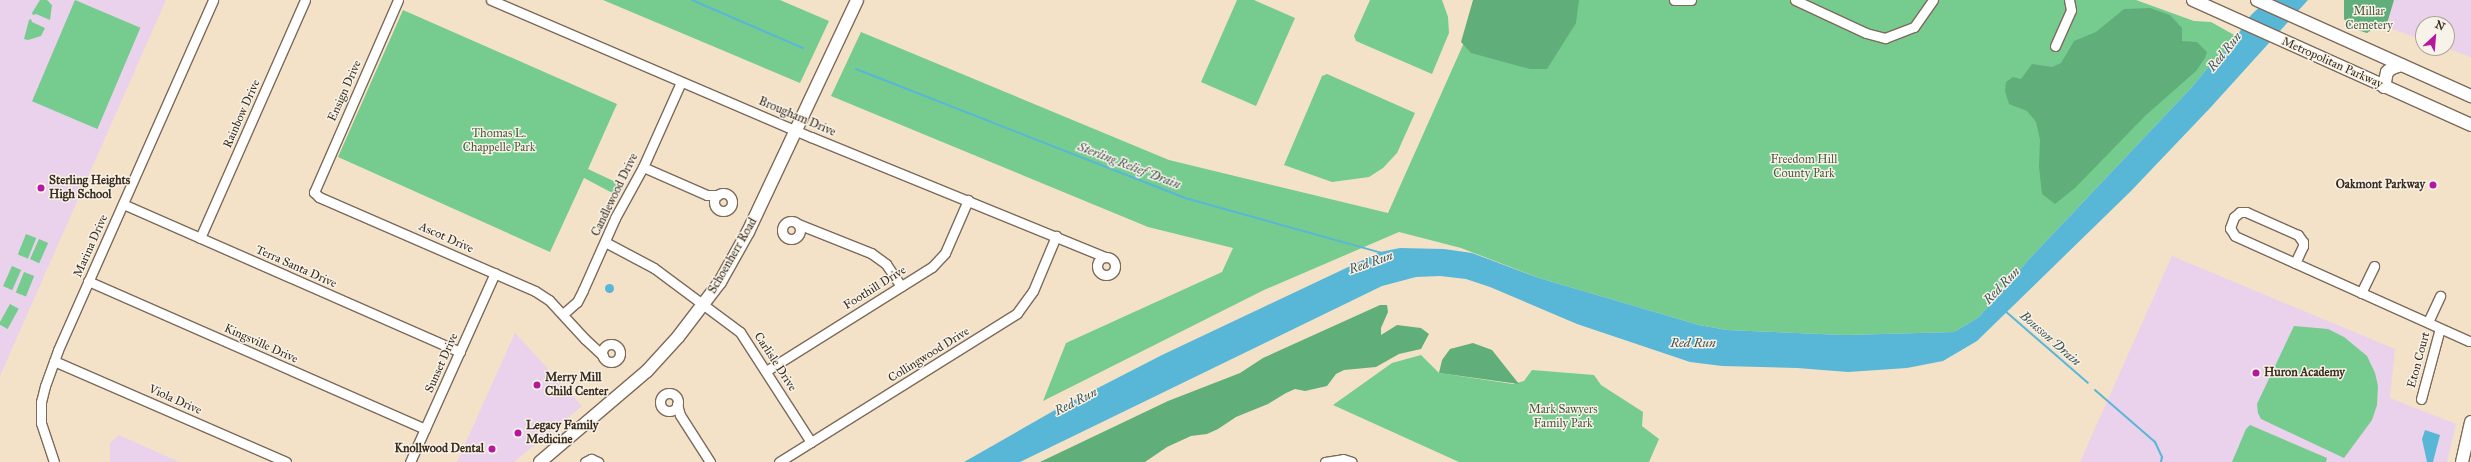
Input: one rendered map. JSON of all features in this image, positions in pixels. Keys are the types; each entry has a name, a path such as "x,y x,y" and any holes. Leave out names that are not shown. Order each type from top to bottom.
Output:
{"main road":[{"name":"Schoenherr Road","path":"540,462 647,371 678,337 704,305 728,268 748,232 857,0"},
{"name":"Metropolitan Parkway","path":"2192,0 2471,125"},
{"path":"2257,0 2471,96"},
{"path":"2384,87 2387,72 2392,68 2402,65"},
{"path":"2462,462 2471,422"}],"street":[{"name":"Marina Drive","path":"54,462 41,424 40,411 43,392 54,361 88,281 213,0"},
{"name":"Rainbow Drive","path":"200,238 305,0"},
{"name":"Ensign Drive","path":"314,192 398,0"},
{"name":"Brougham Drive","path":"491,0 681,82 1056,236 1094,254 1105,257"},
{"path":"1674,0 1691,0"},
{"path":"1795,0 1866,33 1885,38 1914,27 1933,0"},
{"path":"2055,46 2071,10 2069,0"},
{"name":"Candlewood Drive","path":"563,314 577,302 643,167 681,82"},
{"path":"643,167 707,195 727,195 731,199 731,205 727,210 722,211 717,209 707,195"},
{"name":"Ascot Drive","path":"314,192 319,197 495,273 544,296 563,314 584,339 601,350"},
{"path":"714,204 714,199 718,195"},
{"name":"Foothill Drive","path":"766,371 932,267 945,253 968,200"},
{"name":"Terra Santa Drive","path":"123,204 460,352"},
{"path":"2295,263 2303,246 2303,242 2298,236 2246,212 2240,212 2234,217 2230,228 2235,236 2295,263 2362,292 2440,328 2471,341"},
{"path":"808,229 793,238 787,238 782,231 783,225 788,221 871,253 886,264 901,286"},
{"path":"798,224 798,235"},
{"name":"Collingwood Drive","path":"780,462 1017,313 1033,291 1056,236"},
{"name":"Carlisle Drive","path":"605,242 654,268 740,332 812,442"},
{"path":"1094,254 1097,264 1102,274 1107,275 1113,272 1114,264 1111,259 1105,257 1097,264"},
{"path":"2362,292 2374,266"},
{"name":"Sunset Drive","path":"410,462 495,273"},
{"name":"Kingsville Drive","path":"88,281 425,430"},
{"path":"2428,322 2440,296"},
{"name":"Eton Court","path":"2421,399 2440,328"},
{"name":"Viola Drive","path":"54,361 286,462"},
{"path":"680,415 661,407 660,401 662,395 668,393 673,394 677,398 680,415 710,462"},
{"path":"669,410 674,409 677,404"},
{"path":"585,462 591,459 598,462"},
{"path":"1325,462 1343,459 1352,462"}],"shaded area":[{"name":"Sterling Heights High School","path":"0,0 166,0 0,376"},
{"path":"2394,0 2471,0 2471,57 2455,51 2455,16 2415,16 2415,37 2386,27"},
{"name":"Huron Academy","path":"2172,256 2395,349 2390,398 2456,424 2447,462 2080,462"},
{"path":"515,333 582,406 514,462 457,462"},
{"path":"119,435 179,462 110,462 110,443"}],"green space":[{"path":"40,0 47,0 52,5 50,20 36,14 33,15 32,13"},
{"path":"75,0 140,28 97,129 32,101"},
{"path":"603,0 780,0 829,21 800,83"},
{"path":"1237,0 1254,0 1295,18 1256,106 1201,82"},
{"path":"1370,0 1442,0 1448,17 1449,33 1432,74 1356,41 1354,36"},
{"path":"1473,0 1579,0 1576,23 1547,69 1530,69 1471,53 1461,42"},
{"name":"Freedom Hill County Park","path":"1483,0 2136,0 2194,21 2211,22 2236,36 2227,50 2215,59 2191,88 2030,258 1979,317 1954,332 1845,335 1727,330 1699,325 1539,278 1461,248 1399,232 1264,290 1043,401 1066,343 1222,272 1233,248 1148,227 831,96 861,32 1169,160 1388,213"},
{"name":"Millar Cemetery","path":"2344,0 2394,0 2386,27 2374,28 2367,33 2351,28 2344,19"},
{"path":"2150,8 2170,15 2182,28 2182,41 2197,42 2207,52 2205,58 2196,71 2145,116 2075,188 2055,204 2042,194 2039,167 2040,140 2036,122 2027,111 2009,104 2005,91 2006,82 2013,77 2021,79 2032,64 2052,67 2061,63 2074,41 2096,32 2124,9"},
{"name":"Thomas L. Chappelle Park","path":"403,10 617,104 588,169 624,186 618,196 584,178 550,252 338,157"},
{"path":"31,19 32,22 45,28 41,36 28,40 24,39 29,20"},
{"path":"1327,74 1415,113 1397,153 1383,168 1369,177 1332,182 1284,165 1322,76"},
{"path":"26,234 36,238 28,259 18,254"},
{"path":"39,239 48,243 39,263 30,259"},
{"path":"12,266 21,270 12,290 3,286"},
{"path":"24,272 34,276 26,297 16,292"},
{"path":"10,304 19,309 8,329 0,325 0,322"},
{"path":"1380,305 1387,305 1388,312 1381,328 1381,335 1397,325 1421,328 1429,334 1421,349 1399,354 1376,367 1344,370 1336,374 1327,386 1305,391 1295,389 1268,404 1236,417 1218,429 1207,434 1191,436 1167,447 1145,462 1040,462 1168,401 1240,373 1263,358"},
{"path":"2294,326 2328,329 2344,337 2367,356 2375,373 2378,386 2377,405 2372,420 2344,458 2261,419 2258,413 2257,404"},
{"path":"1473,343 1492,350 1519,384 1439,373 1442,360 1450,349"},
{"name":"Mark Sawyers Family Park","path":"1421,355 1439,373 1513,384 1524,381 1532,370 1594,375 1601,385 1643,412 1642,426 1659,439 1649,462 1459,462 1333,405 1392,363"},
{"path":"2250,425 2327,458 2326,462 2232,462 2246,429"}],"water":[{"name":"Red Run","path":"2267,0 2308,0 2211,107 2131,191 1977,341 1943,361 1907,368 1848,372 1797,368 1722,366 1690,362 1577,324 1490,287 1466,279 1440,276 1416,277 1382,286 1020,462 964,462 1055,410 1162,355 1380,252 1400,248 1444,249 1472,253 1539,278 1699,325 1727,330 1845,335 1954,332 1979,317 2030,258 2191,88 2215,59 2227,50 2251,15"},
{"path":"607,284 611,284 613,288 611,292 607,292 605,290 605,286"},
{"path":"2425,430 2440,435 2433,462 2427,462 2422,439"}],"waterway":[{"name":"Sterling Relief Drain","path":"692,0 803,48"},
{"name":"Sterling Relief Drain","path":"856,69 1185,198 1382,253"},
{"name":"Bousson Drain","path":"2004,310 2088,383"},
{"name":"Bousson Drain","path":"2095,390 2155,442 2162,457 2161,462"}],"place":[{"name":"Oakmont Parkway","path":"2433,185"},
{"name":"Sterling Heights High School","path":"41,188"},
{"name":"Huron Academy","path":"2256,373"},
{"name":"Merry Mill Child Center","path":"537,385"},
{"name":"Legacy Family Medicine","path":"518,433"},
{"name":"Knollwood Dental","path":"492,449"}]}
